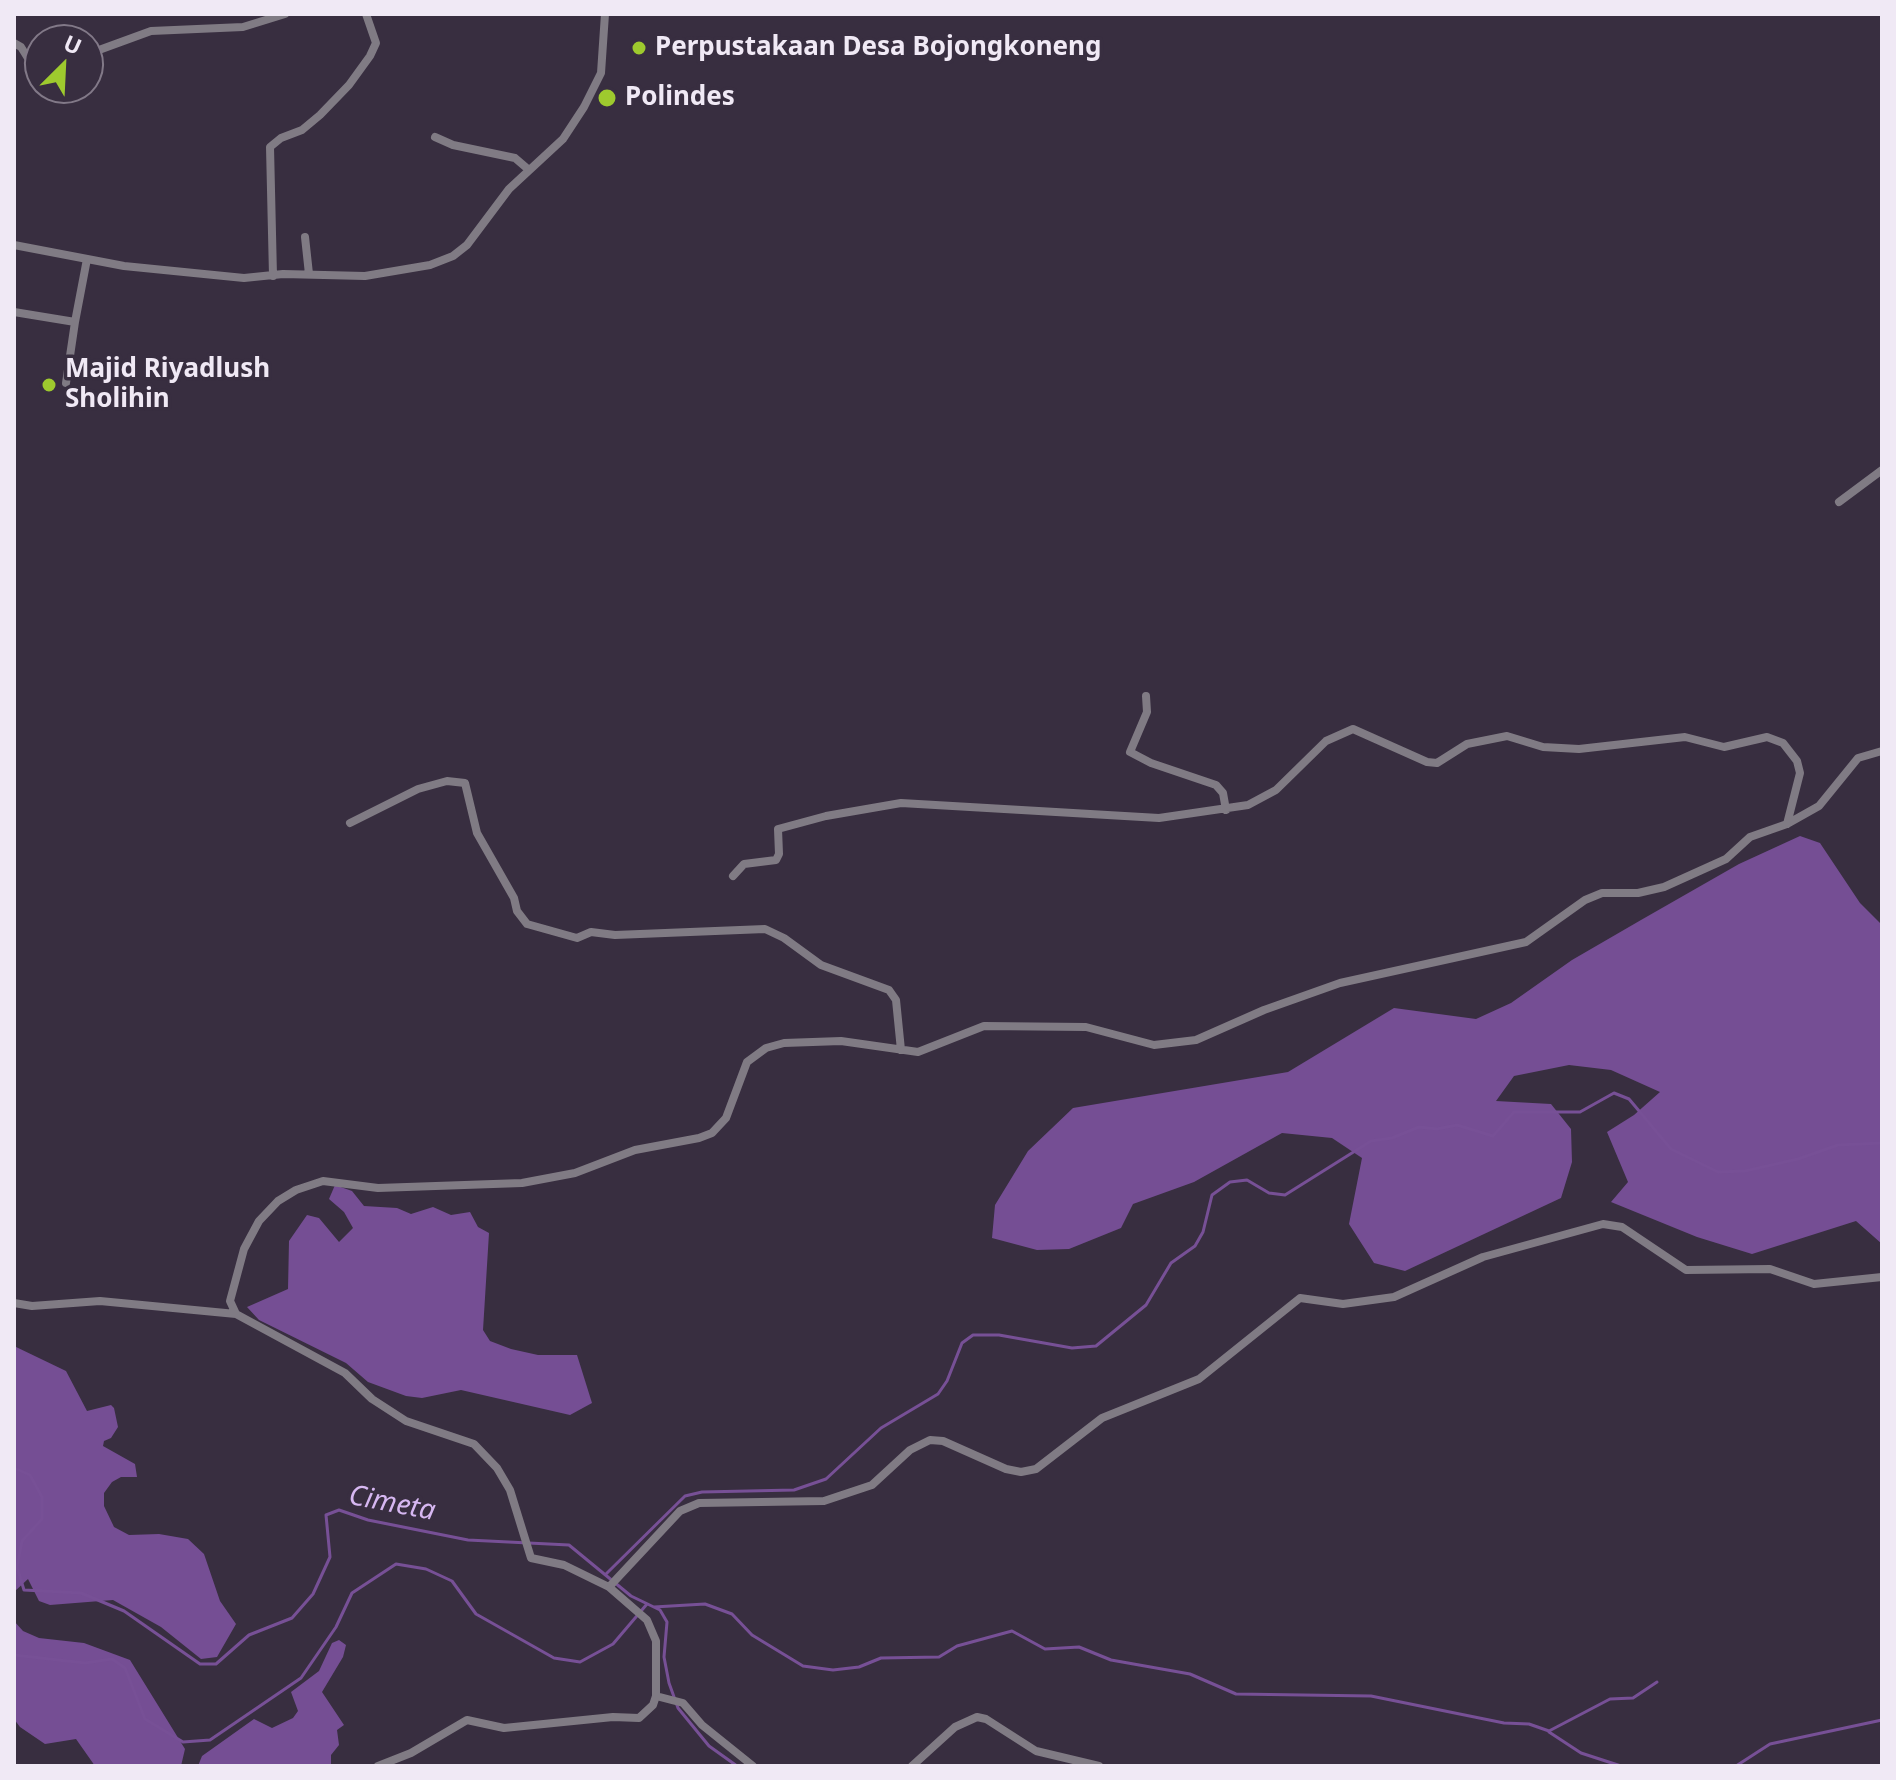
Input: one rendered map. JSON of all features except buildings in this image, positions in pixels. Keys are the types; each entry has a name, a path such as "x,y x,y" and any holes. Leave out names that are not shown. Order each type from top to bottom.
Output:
{"street":[{"path":"104,48 151,31 243,27 285,14"},
{"path":"273,276 270,147 281,138 302,130 320,115 363,66 376,43 366,14"},
{"path":"14,245 207,276 365,276 430,265 453,256 467,245 509,189 563,139 601,73 605,14"},
{"path":"435,137 448,143 507,155 529,170"},
{"path":"305,237 309,274"},
{"path":"66,383 87,259"},
{"path":"14,312 75,322"},
{"path":"1839,502 1882,470"},
{"path":"1146,696 1147,712 1130,752 1151,763 1216,785 1223,793 1226,810"},
{"path":"733,876 744,864 776,860 779,854 778,829 826,816 901,803 1134,818 1184,817 1226,810 1263,799 1326,741 1353,729 1382,739 1427,762 1437,763 1467,744 1507,736 1543,747 1579,749 1685,737 1724,747 1767,737 1783,743 1797,761 1800,773 1787,824"},
{"path":"236,1314 230,1301 232,1288 250,1235 278,1201 309,1184 323,1181 378,1188 489,1187 575,1173 635,1150 678,1144 712,1133 730,1111 747,1062 766,1048 784,1043 841,1041 918,1052 984,1026 1086,1027 1154,1045 1196,1040 1264,1010 1340,983 1526,942 1585,900 1602,893 1638,893 1664,887 1726,859 1750,837 1787,824 1819,806 1858,758 1882,751"},
{"path":"350,823 418,789 447,781 465,783 477,833 514,898 517,911 527,924 577,938 591,932 641,935 765,929 784,938 821,965 889,990 896,1000 901,1050"},
{"path":"613,1583 680,1511 699,1503 824,1501 872,1485 910,1450 930,1440 943,1441 1006,1469 1021,1472 1036,1469 1102,1418 1199,1379 1300,1298 1343,1304 1394,1297 1483,1257 1603,1224 1622,1227 1686,1270 1770,1269 1814,1284 1882,1277"},
{"path":"14,1303 32,1306 100,1301 236,1314 335,1367 406,1421 474,1444 497,1468 510,1490 533,1559 564,1565 613,1583 647,1620 656,1641 656,1696 653,1705 639,1718 613,1717 504,1728 467,1720 411,1753 378,1766"},
{"path":"656,1696 675,1700 753,1766"},
{"path":"912,1766 955,1727 977,1717 986,1719 1036,1751 1099,1766"}],"shaded area":[{"path":"1800,836 1820,843 1860,903 1882,925 1882,1244 1856,1221 1752,1254 1697,1237 1611,1202 1628,1182 1607,1132 1634,1115 1660,1092 1611,1070 1569,1065 1514,1076 1496,1101 1551,1104 1571,1129 1572,1162 1561,1198 1405,1271 1374,1263 1349,1224 1362,1158 1332,1138 1282,1133 1194,1182 1133,1204 1121,1228 1069,1249 1037,1250 992,1238 995,1205 1028,1151 1073,1108 1288,1072 1394,1008 1476,1019 1511,1003 1572,960 1739,864"},
{"path":"335,1185 352,1191 364,1206 397,1208 411,1214 433,1207 451,1215 470,1212 478,1227 489,1233 483,1330 490,1341 538,1355 577,1355 592,1403 570,1415 461,1390 422,1398 406,1396 368,1382 346,1363 259,1320 247,1307 288,1289 289,1241 307,1215 319,1218 339,1242 353,1228 344,1212 329,1199"},
{"path":"14,1346 66,1371 87,1411 111,1405 114,1408 118,1427 103,1446 135,1464 137,1477 121,1477 112,1482 104,1493 104,1506 114,1527 129,1535 159,1534 188,1539 204,1554 220,1601 236,1624 217,1657 201,1659 161,1627 113,1600 50,1605 39,1601 28,1579 14,1592"},
{"path":"14,1621 23,1631 39,1638 84,1643 130,1660 185,1749 181,1766 95,1766 76,1739 45,1744 20,1727 14,1719"},
{"path":"339,1640 346,1645 343,1657 322,1692 344,1725 337,1730 339,1745 331,1755 331,1766 198,1766 202,1756 254,1719 272,1728 293,1718 298,1711 291,1692 319,1671 332,1643"}],"waterway":[{"path":"606,1574 685,1496 702,1492 794,1490 826,1479 881,1428 938,1394 947,1381 962,1343 973,1335 999,1335 1072,1348 1096,1346 1146,1305 1171,1263 1195,1246 1203,1232 1212,1195 1230,1182 1247,1180 1269,1193 1285,1195 1371,1141 1392,1138 1419,1127 1437,1129 1457,1125 1493,1136 1514,1112 1580,1112 1614,1093 1629,1099 1671,1149 1718,1172 1745,1171 1798,1159 1838,1145 1882,1143"},
{"name":"Cimeta","path":"14,1468 30,1475 42,1497 42,1519 22,1541 17,1567 24,1590 81,1593 124,1611 200,1664 216,1664 249,1635 292,1618 313,1594 330,1557 326,1515 339,1510 368,1520 468,1540 569,1545 631,1596 660,1610 667,1622 664,1657 678,1708 709,1746 737,1766"},
{"path":"14,1655 85,1663 112,1659 125,1668 145,1719 183,1742 210,1740 301,1678 336,1627 352,1593 396,1564 426,1569 452,1581 476,1614 554,1658 580,1662 613,1644 647,1604"},
{"path":"654,1607 705,1604 732,1614 752,1635 803,1666 833,1670 859,1667 881,1658 939,1657 957,1646 1012,1631 1045,1649 1079,1647 1111,1660 1190,1674 1236,1694 1371,1696 1504,1723 1529,1724 1549,1731 1610,1699 1633,1698 1657,1682"},
{"path":"1736,1766 1770,1744 1882,1720"},
{"path":"1549,1732 1581,1753 1621,1766"}],"place":[{"name":"Perpustakaan Desa Bojongkoneng","path":"639,48"},
{"name":"Polindes","path":"607,98"},
{"name":"Majid Riyadlush Sholihin","path":"49,385"}]}
